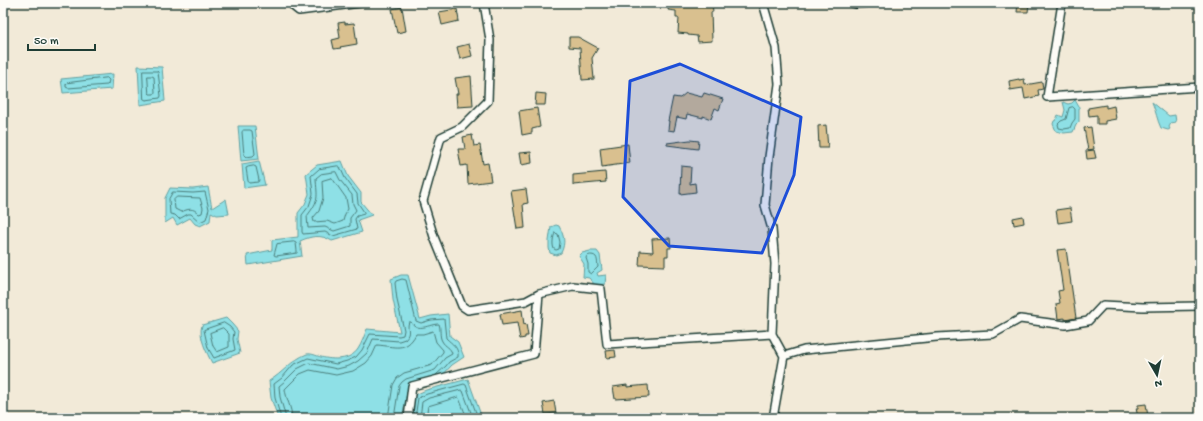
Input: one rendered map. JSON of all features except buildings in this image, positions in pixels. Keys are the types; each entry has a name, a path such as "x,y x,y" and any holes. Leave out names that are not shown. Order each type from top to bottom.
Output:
{"street":[{"path":"292,3 294,8 299,11 360,3"},
{"path":"484,3 490,40 488,101 462,127 441,137 423,201 434,237 462,306 468,310 526,301 539,294 573,286 601,289 607,344 772,334"},
{"path":"763,3 776,48 779,84 769,157 765,205 772,229 775,264 772,334 784,356 773,418"},
{"path":"853,3 867,3"},
{"path":"1062,3 1047,97 1200,86"},
{"path":"408,418 412,386 534,354 539,294"},
{"path":"784,356 804,350 936,337 993,334 1020,319 1065,325 1088,321 1104,305 1143,307 1200,306"}],"highlighted area":[{"path":"680,64 801,117 794,175 762,253 669,246 623,197 630,81"}],"water":[{"path":"138,66 162,67 165,101 140,105"},
{"path":"113,74 112,89 63,93 61,79"},
{"path":"1075,100 1079,107 1079,122 1073,132 1064,133 1056,131 1053,124 1058,115 1063,117 1065,110 1063,102 1068,104"},
{"path":"1152,102 1169,116 1175,115 1176,122 1171,123 1169,127 1170,129 1168,130 1161,128"},
{"path":"238,126 255,126 259,159 241,161"},
{"path":"259,161 265,185 244,188 242,164"},
{"path":"342,161 348,176 361,193 361,202 372,215 358,220 362,232 332,241 324,237 316,236 308,238 300,241 302,256 248,265 247,255 272,250 272,240 298,237 298,213 305,204 309,194 306,174 317,165"},
{"path":"208,187 212,208 226,199 229,214 217,215 211,212 210,221 200,226 195,224 190,218 177,225 173,218 165,223 165,198 170,188 193,189"},
{"path":"556,225 559,226 561,230 564,242 561,253 556,255 550,253 549,241 551,227"},
{"path":"597,251 600,255 602,270 597,273 598,276 606,275 605,284 595,285 589,278 583,277 584,264 579,256 582,253"},
{"path":"401,275 408,275 420,319 448,314 450,336 458,342 464,357 452,365 440,378 408,388 402,418 278,418 271,398 269,381 296,360 307,354 336,359 351,356 358,349 367,329 400,332 393,300 391,279"},
{"path":"226,318 238,331 237,339 240,353 212,363 202,340 202,325"},
{"path":"468,379 482,418 411,418 413,396 426,390"}]}
